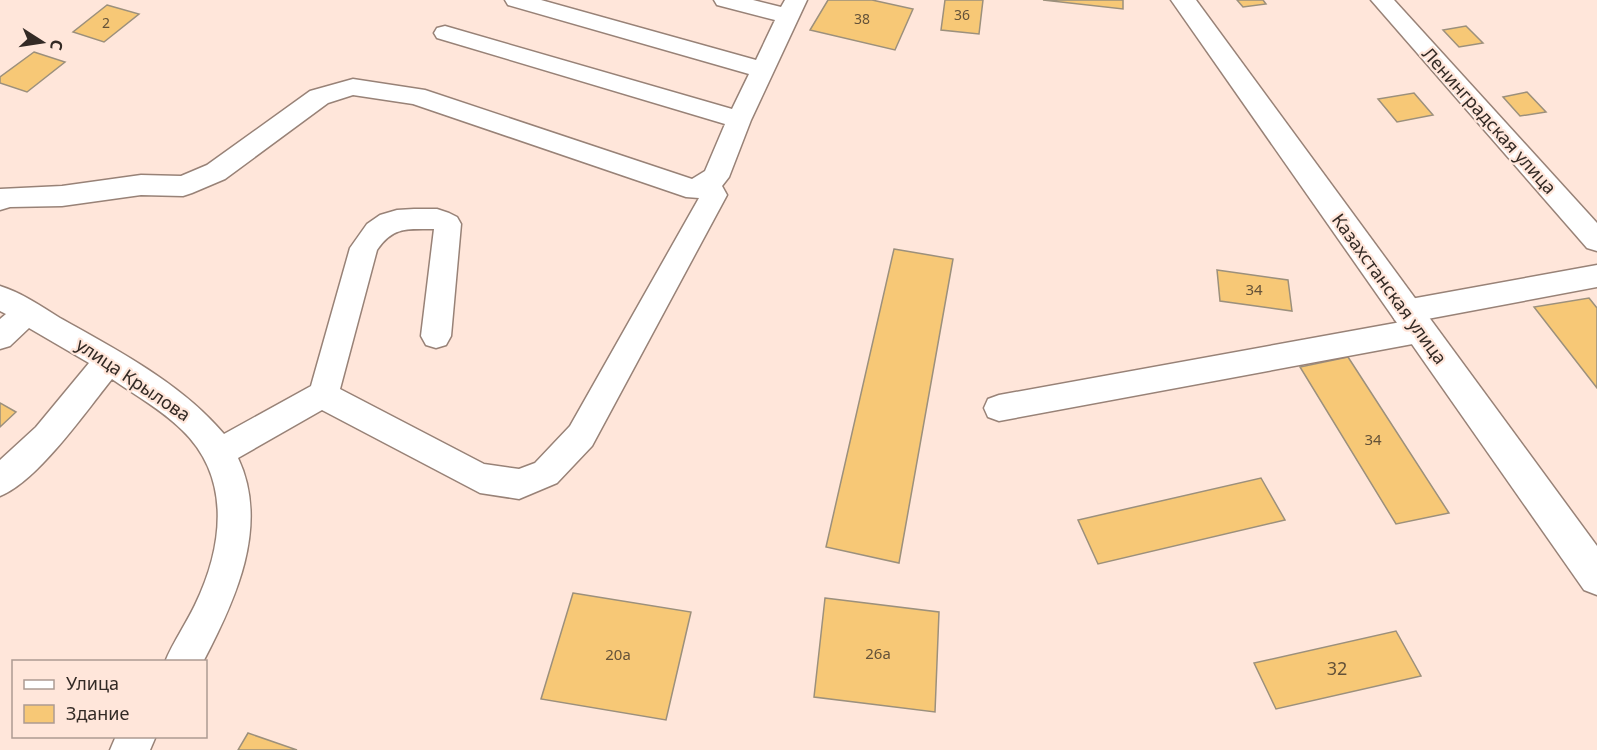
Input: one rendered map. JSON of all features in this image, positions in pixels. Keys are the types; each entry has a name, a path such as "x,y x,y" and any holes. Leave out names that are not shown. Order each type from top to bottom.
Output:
{"main road":[{"name":"Казахстанская улица","path":"1183,0 1597,577"}],"street":[{"path":"516,0 762,70"},
{"path":"0,200 7,197 62,196 141,186 183,186 216,172 320,97 353,87 416,96 695,190 716,177 739,120 792,8 725,0"},
{"name":"Ленинградская улица","path":"1382,0 1597,241"},
{"path":"445,33 739,120"},
{"path":"218,453 314,397 323,396 480,478 519,484 546,473 581,436 714,195 706,183"},
{"path":"323,396 364,248 376,231 398,218 442,219 448,224 436,336"},
{"path":"999,408 1412,321 1597,276"},
{"name":"улица Крылова","path":"0,297 109,360 193,420 218,453 233,491 235,527 232,547 211,611 184,660"},
{"path":"0,337 28,312"},
{"path":"0,481 47,437 109,360"}],"building":[{"path":"828,0 872,0 913,9 895,50 810,30"},
{"path":"945,0 983,0 979,34 941,30"},
{"path":"1043,0 1123,0 1123,9"},
{"path":"1237,0 1263,0 1266,4 1243,7"},
{"path":"107,5 139,14 104,42 73,32"},
{"path":"1466,26 1483,43 1459,47 1443,30"},
{"path":"34,52 65,62 27,92 0,83 0,77"},
{"path":"1527,92 1546,112 1520,116 1503,97"},
{"path":"1414,93 1433,115 1397,122 1378,99"},
{"path":"894,249 953,259 899,563 826,547"},
{"path":"1217,270 1288,280 1292,311 1220,301"},
{"path":"1589,298 1597,308 1597,388 1534,307"},
{"path":"1348,357 1449,513 1396,524 1300,367"},
{"path":"0,403 16,412 0,427"},
{"path":"1261,478 1285,520 1098,564 1078,520"},
{"path":"573,593 691,612 666,720 541,699"},
{"path":"825,598 939,612 935,712 814,697"},
{"path":"1396,631 1421,676 1276,709 1254,663"},
{"path":"248,733 297,750 238,750"}]}
